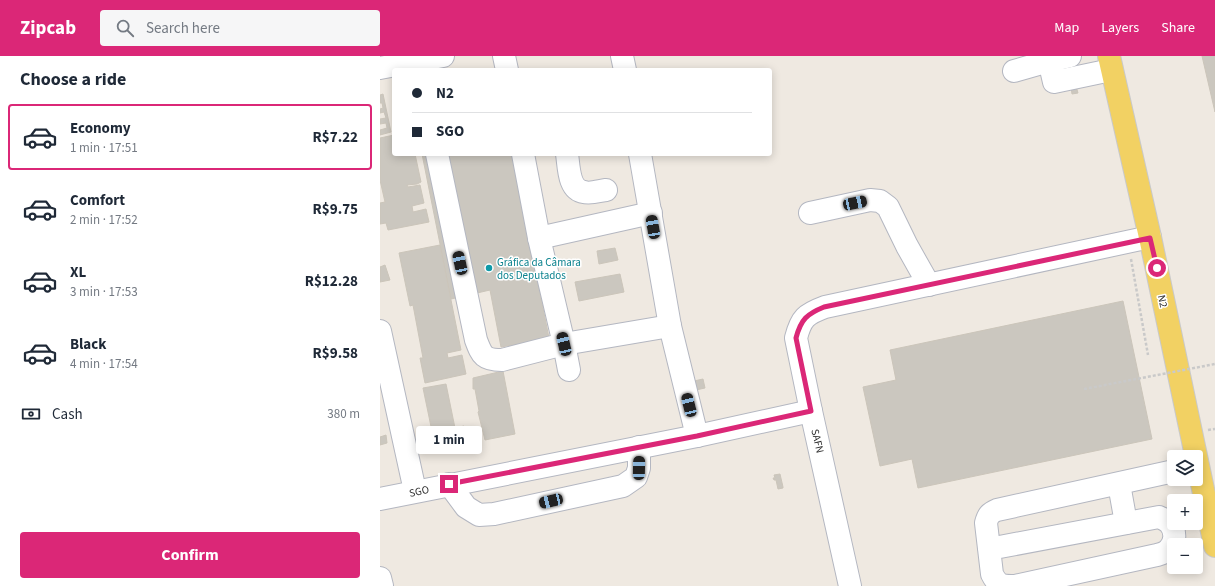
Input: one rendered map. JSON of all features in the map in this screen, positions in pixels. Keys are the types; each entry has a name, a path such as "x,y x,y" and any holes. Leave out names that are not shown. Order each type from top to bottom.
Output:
{"main road":[{"name":"N2","path":"1110,63 1150,238 1194,450"},
{"name":"N2","path":"1202,486 1215,546"}],"street":[{"path":"380,68 419,65 443,56"},
{"path":"504,56 507,68"},
{"path":"622,56 625,68"},
{"path":"1014,71 1056,58 1054,82 1110,63"},
{"path":"437,156 476,340 480,352 486,358 492,360 502,360 564,344 670,326"},
{"path":"523,156 539,238 569,370"},
{"path":"567,156 570,180 577,190 585,193 606,190"},
{"path":"640,156 670,326 697,436"},
{"path":"810,213 870,200 880,201 888,207 907,246 929,285"},
{"path":"539,238 651,213"},
{"name":"SAFN","path":"850,586 796,338 803,320 810,312 824,307 1150,238"},
{"path":"380,331 415,491"},
{"name":"SGO","path":"380,499 449,484 697,436 811,411"},
{"path":"449,484 466,507 479,515 494,514 623,486 636,477 639,468 640,447"},
{"path":"989,549 1159,517 1166,520 1171,525 1174,532 1174,542 1167,551 1157,555 1015,586 997,585 992,574 989,549 986,523 991,512 997,510 1167,473"},
{"path":"1119,484 1126,523"},
{"path":"380,578 382,586"}],"path":[{"path":"1128,242 1148,355"},
{"path":"1084,389 1215,364"}],"building":[{"path":"1202,56 1215,56 1215,112"},
{"path":"1076,86 1078,93 1072,94 1071,87"},
{"path":"383,94 391,132 380,135 380,130 387,128 386,123 380,124 380,119 386,118 384,112 380,113 380,109 383,108 382,103 380,103 380,95"},
{"path":"392,135 392,156 415,156 421,182 407,185 408,187 420,185 424,203 412,206 413,212 426,209 429,222 388,230 386,223 380,224 380,203 385,202 380,180 380,138"},
{"name":"Gráfica da Câmara dos Deputados","path":"422,156 512,156 549,338 501,347 490,290 451,299"},
{"path":"440,245 461,350 447,353 448,358 462,355 466,374 425,383 420,358 423,358 413,305 410,306 399,253"},
{"path":"615,248 618,260 599,264 597,251"},
{"path":"385,265 390,280 380,282 380,267"},
{"path":"620,274 624,292 579,301 575,282"},
{"path":"1123,301 1152,439 918,488 912,459 880,466 863,387 896,380 890,350"},
{"path":"503,371 515,434 485,440 478,412 475,389 473,389 473,378"},
{"path":"703,379 705,388 696,390 694,381"},
{"path":"446,384 455,428 464,426 466,441 457,442 456,437 434,441 423,388"},
{"path":"386,435 387,443 380,445 380,437"},
{"path":"780,474 783,488 778,489 776,480 773,478 775,478 774,475"}],"place":[{"name":"Gráfica da Câmara dos Deputados","path":"489,268"}],"route":[{"path":"449,484 697,436 811,411 796,338 799,327 810,312 824,307 1150,238 1157,268"}]}
